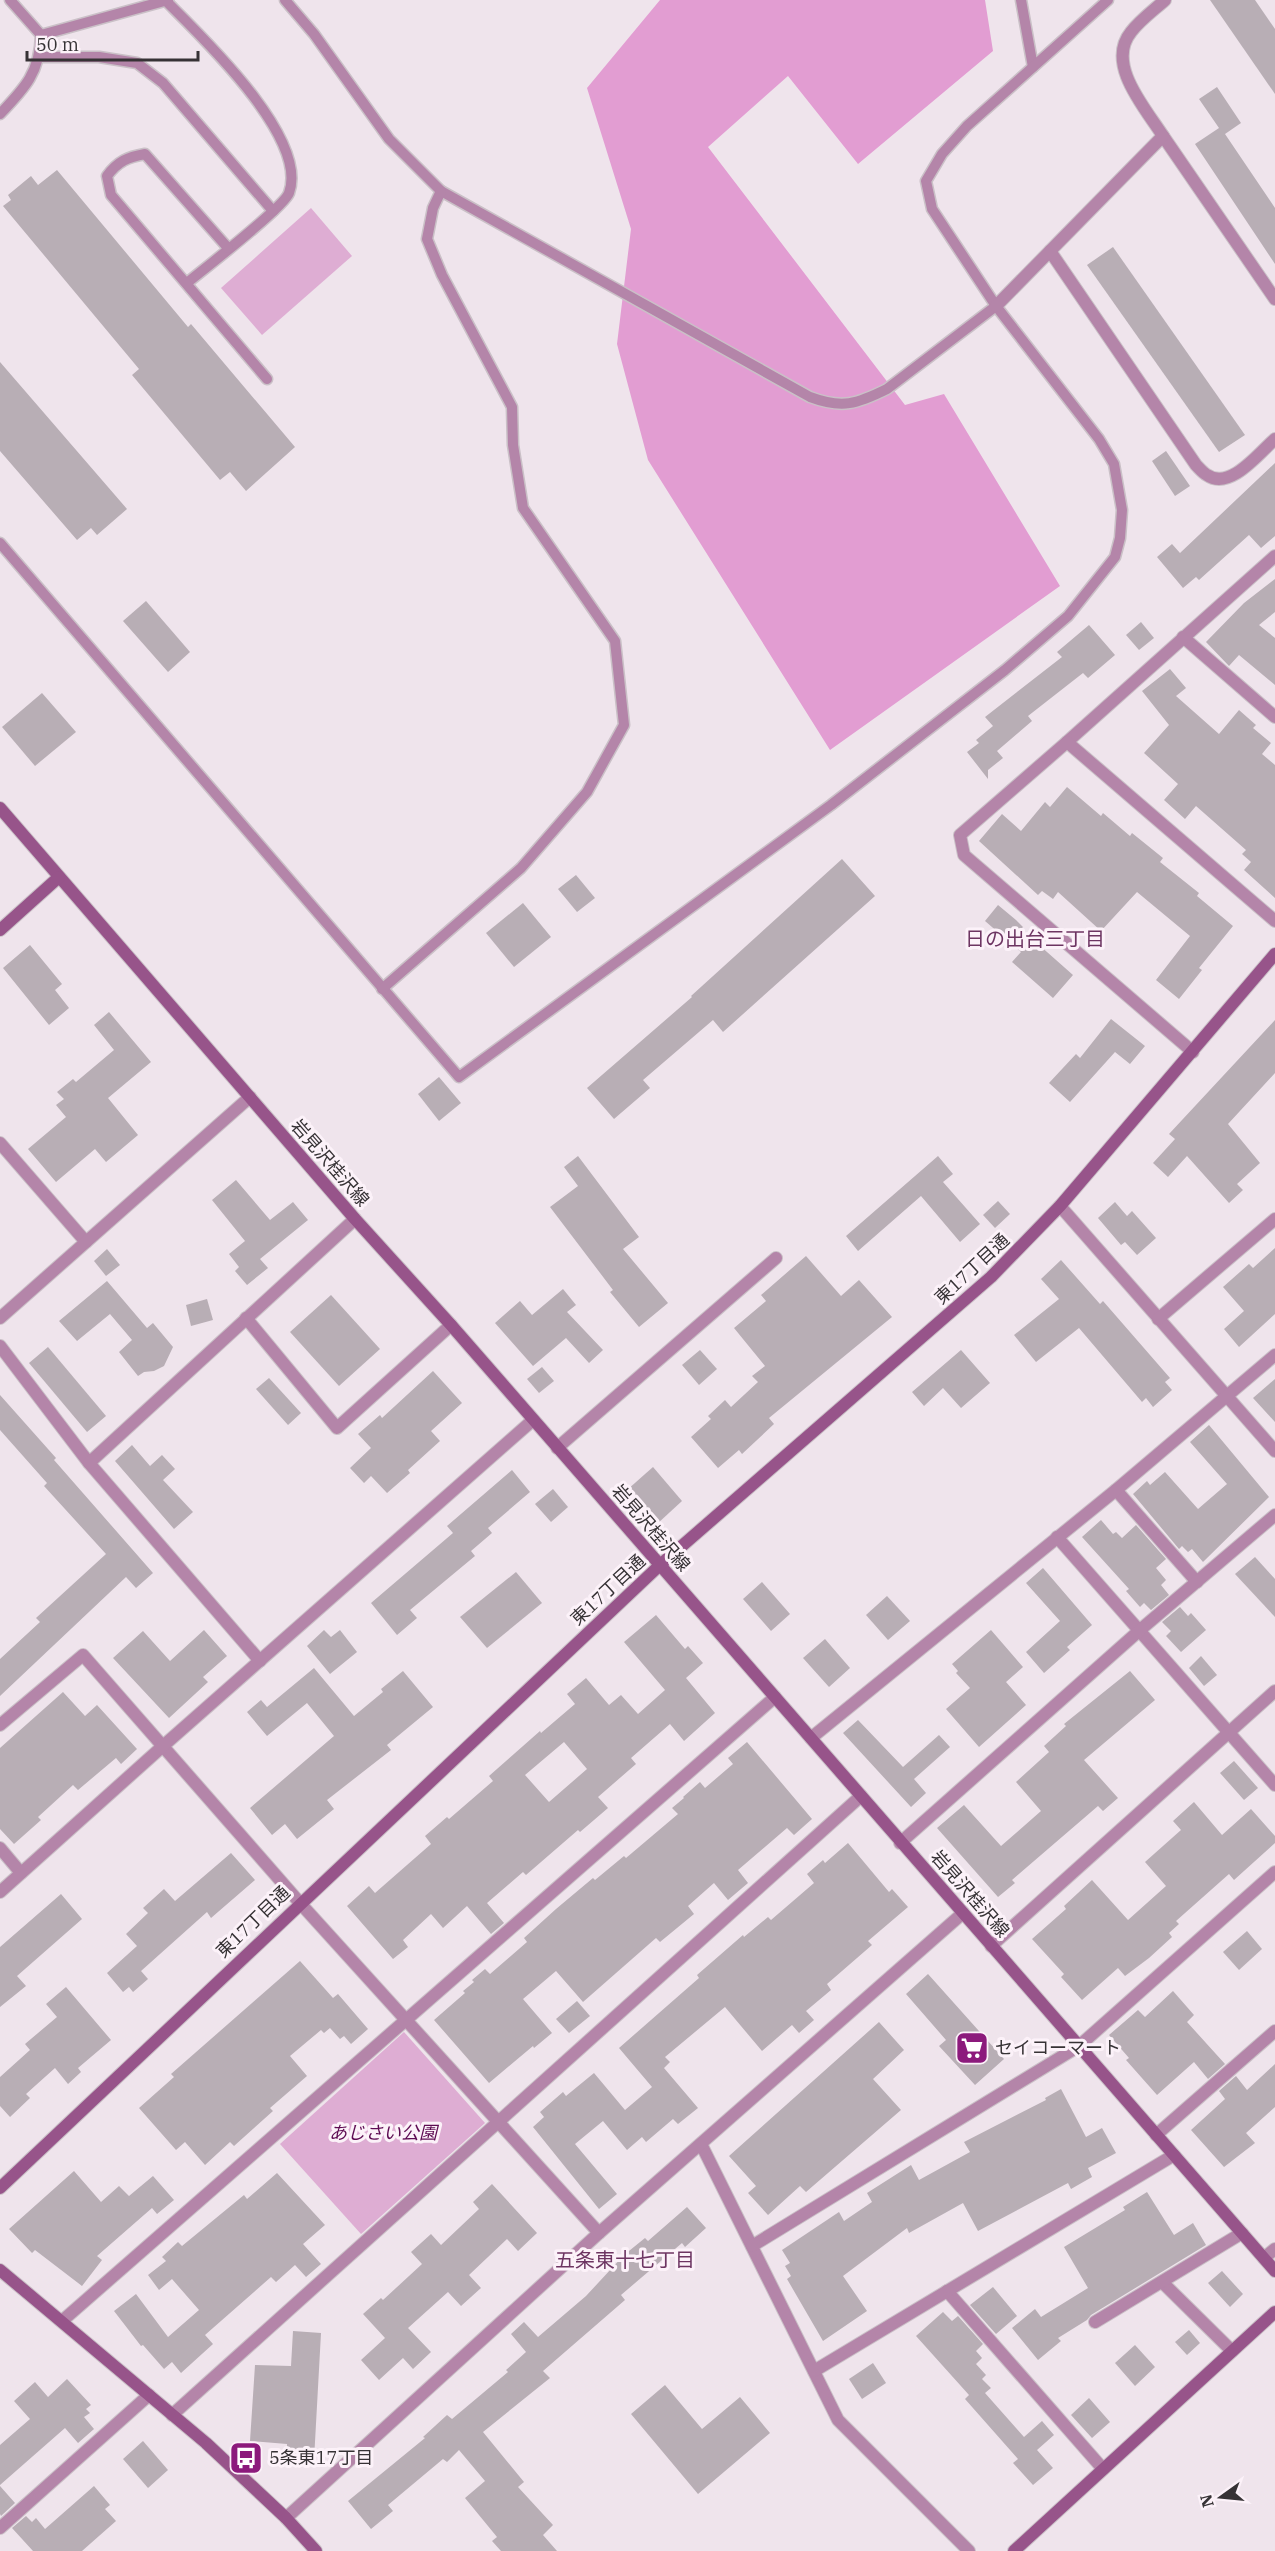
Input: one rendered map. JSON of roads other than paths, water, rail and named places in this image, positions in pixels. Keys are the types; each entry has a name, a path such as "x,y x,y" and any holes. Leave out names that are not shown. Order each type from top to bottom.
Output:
{"street":[{"path":"1166,0 1131,32 1123,45 1122,55 1127,78 1163,136 1275,299"},
{"path":"996,306 1163,136"},
{"path":"1050,251 1190,455 1207,476 1221,480 1234,476 1275,439"},
{"path":"1193,1052 964,855 960,835 1275,556"},
{"path":"1183,637 1275,717"},
{"path":"1067,742 1275,921"},
{"name":"岩見沢桂沢線","path":"0,808 355,1219 451,1325 1275,2271"},
{"path":"0,930 59,878"},
{"name":"東17丁目通","path":"0,2188 660,1565 951,1314 1007,1262 1060,1206 1275,954"},
{"path":"0,1318 250,1097"},
{"path":"0,1143 86,1242"},
{"path":"1060,1206 1275,1451"},
{"path":"89,1463 355,1219"},
{"path":"1158,1318 1275,1219"},
{"path":"557,1448 776,1258"},
{"path":"246,1318 337,1428 451,1325"},
{"path":"0,1346 89,1463 260,1661"},
{"path":"811,1738 1116,1490 1275,1355"},
{"path":"0,1892 533,1420"},
{"path":"1116,1490 1197,1582"},
{"path":"900,1843 1140,1630 1275,1515"},
{"path":"1058,1537 1275,1785"},
{"path":"0,1725 83,1655 300,1903 599,2233"},
{"path":"991,1946 1275,1691"},
{"path":"62,2321 775,1697"},
{"path":"172,2415 861,1796"},
{"path":"0,1848 21,1873"},
{"path":"752,2246 1078,2046 1275,1872"},
{"path":"286,2518 599,2233 963,1913"},
{"path":"1156,2135 1275,2031"},
{"path":"701,2144 838,2420 969,2551"},
{"path":"814,2371 1174,2155"},
{"path":"1095,2322 1242,2233"},
{"path":"1264,2258 1275,2249"},
{"path":"0,2270 172,2415 286,2518 312,2549"},
{"path":"1162,2282 1232,2351"},
{"path":"947,2291 1103,2469"},
{"path":"1014,2551 1275,2312"},
{"path":"0,2528 149,2395"}],"lane":[{"path":"0,114 33,76 40,57 41,35 10,0"},
{"path":"41,35 167,0 236,72 275,130 293,168 289,195 187,283"},
{"path":"285,0 314,34 388,139 441,191 810,397 826,403 850,404 887,389 996,306"},
{"path":"1021,0 1033,67"},
{"path":"0,543 459,1077 831,806 1005,670 1068,616 1115,557 1120,538 1122,510 1114,464 1099,439 996,306 932,209 926,181 942,154 967,126 1108,0"},
{"path":"40,57 99,57 137,63 164,84 273,211"},
{"path":"228,248 145,154 129,157 116,164 107,176 111,195 267,379"},
{"path":"382,989 520,868 587,792 624,726 615,641 523,508 513,444 512,408 442,275 427,239 433,208 441,191"}],"place":[{"name":"セイコーマート","path":"972,2048"},
{"name":"5条東17丁目","path":"246,2458"}],"district":[{"name":"日の出台三丁目","path":"1035,939"},
{"name":"五条東十七丁目","path":"625,2260"}],"park label":[{"name":"あじさい公園","path":"383,2133"}]}
